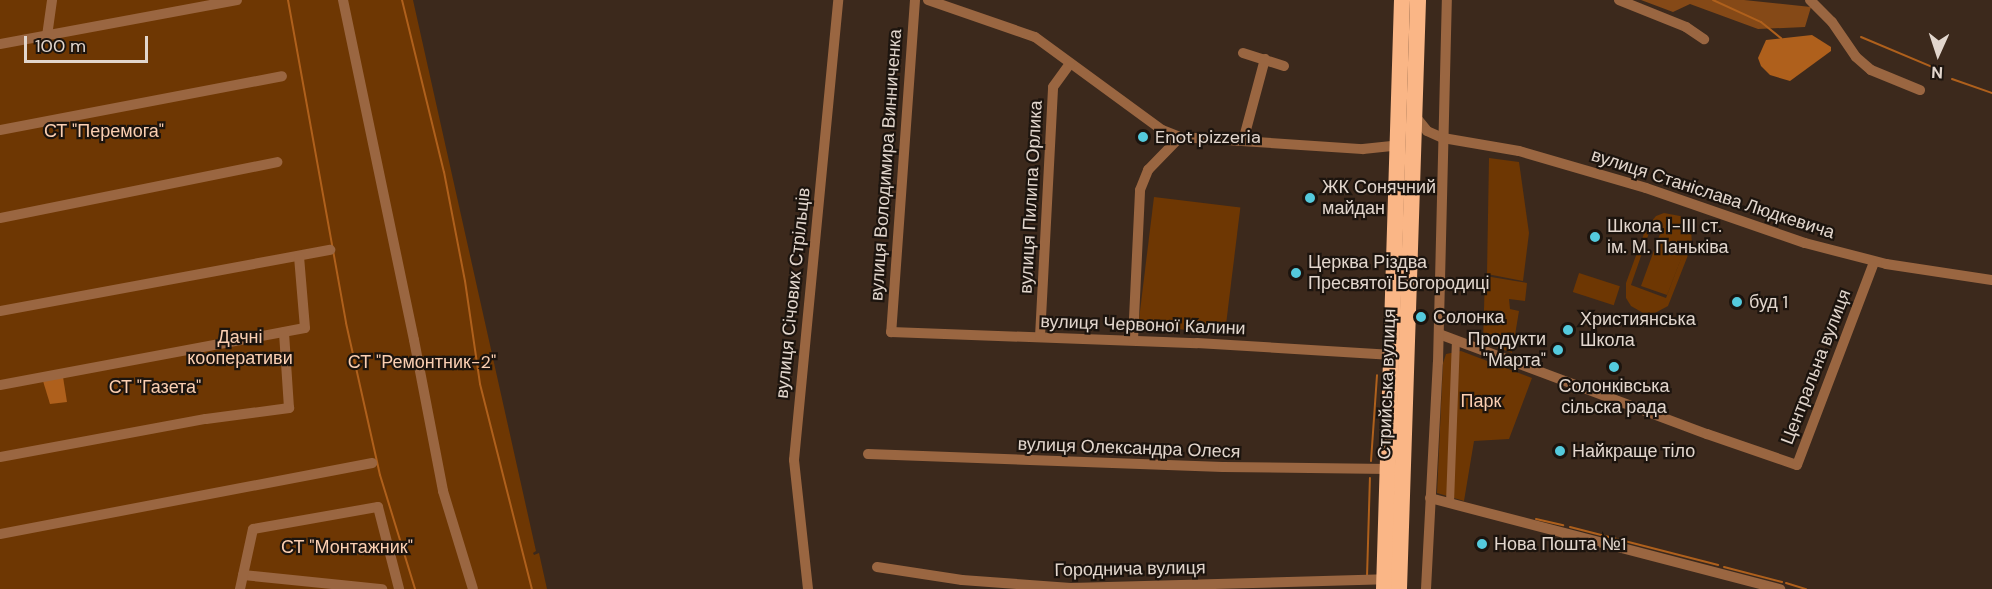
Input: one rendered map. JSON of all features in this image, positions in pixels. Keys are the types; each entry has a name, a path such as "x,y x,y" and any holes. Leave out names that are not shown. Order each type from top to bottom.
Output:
{"highway":[{"name":"Стрийська вулиця","path":"1386,584 1406,147 1402,0"},
{"name":"Стрийська вулиця","path":"1386,584 1392,355 1406,147 1415,116 1418,0"}],"street":[{"path":"47,36 52,0"},
{"path":"0,45 237,0"},
{"path":"343,0 443,491 473,589"},
{"name":"вулиця Січових Стрільців","path":"808,589 794,460 838,0"},
{"name":"вулиця Володимира Винниченка","path":"891,332 915,0"},
{"path":"928,0 1035,37 1162,130 1180,137 1363,149 1406,147 1427,131"},
{"path":"1426,589 1439,334 1447,0"},
{"path":"1619,0 1686,27 1704,39"},
{"path":"1810,0 1832,21 1856,57 1871,70 1920,90"},
{"path":"1243,53 1284,66"},
{"path":"1243,141 1264,59"},
{"name":"вулиця Пилипа Орлика","path":"1040,337 1053,87 1070,64"},
{"path":"0,129 282,76"},
{"name":"вулиця Станіслава Людкевича","path":"1415,116 1427,131 1443,138 1530,154 1646,188 1791,238 1874,262 1992,280"},
{"path":"1133,340 1140,190 1148,170 1180,137"},
{"path":"0,218 277,162"},
{"path":"0,311 330,250"},
{"path":"0,385 305,328 299,256"},
{"name":"Центральна вулиця","path":"1439,334 1707,434 1797,465 1874,262"},
{"path":"0,457 206,419 290,408 284,332"},
{"name":"вулиця Червоної Калини","path":"891,332 1133,340 1392,355"},
{"path":"1450,503 1456,340"},
{"name":"вулиця Олександра Олеся","path":"868,454 1224,467 1389,470"},
{"path":"0,534 372,463"},
{"path":"1430,498 1779,589"},
{"path":"240,589 253,530 378,507 399,589"},
{"name":"Городнича вулиця","path":"878,567 962,580 1071,588 1386,584"},
{"path":"243,575 382,589"}],"green space":[{"name":"Дачні кооперативи","path":"0,0 413,0 536,551 533,553 534,555 539,553 547,589 0,589"},
{"path":"1489,158 1519,162 1529,233 1523,281 1487,274"},
{"path":"1154,197 1240,208 1225,335 1138,324"},
{"path":"1664,213 1680,216 1687,221 1691,229 1692,245 1668,306 1653,314 1645,314 1631,306 1626,298 1626,283 1646,228 1656,216","holes":["1650,230 1660,234 1641,286 1667,295 1687,243 1666,298 1631,285"]},
{"path":"1579,273 1620,286 1614,305 1573,292"},
{"path":"1485,276 1527,283 1525,301 1509,299 1510,309 1519,311 1512,353 1483,342"},
{"name":"Парк","path":"1461,351 1532,378 1509,439 1474,441 1464,501 1437,493 1443,363 1446,354"}],"shaded area":[{"path":"1641,0 1744,0 1811,7 1805,27 1758,29 1690,4 1673,12"},
{"path":"1812,35 1831,47 1831,51 1790,81 1770,75 1761,66 1758,58 1766,40"},
{"path":"63,377 67,402 50,404 43,381"}],"waterway":[{"path":"288,0 346,323 380,475 415,589"},
{"path":"402,0 444,172 465,281 480,384 532,589"},
{"path":"1713,0 1761,22 1781,38"},
{"path":"1861,37 1942,71"},
{"path":"1952,79 1992,93"},
{"path":"1371,461 1377,375"},
{"path":"1367,577 1370,478"},
{"path":"1536,519 1563,525"},
{"path":"1570,527 1718,565"},
{"path":"1724,567 1782,582"},
{"path":"1786,583 1806,589"}],"place":[{"name":"Enot pizzeria","path":"1143,137"},
{"name":"ЖК Сонячний майдан","path":"1310,198"},
{"name":"Школа І-ІІІ ст. ім. М. Паньківа","path":"1595,237"},
{"name":"Церква Різдва Пресвятої Богородиці","path":"1296,273"},
{"name":"буд 1","path":"1737,302"},
{"name":"Солонка","path":"1421,317"},
{"name":"Християнська Школа","path":"1568,330"},
{"name":"Продукти \"Марта\"","path":"1558,350"},
{"name":"Солонківська сільска рада","path":"1614,367"},
{"name":"Найкраще тіло","path":"1560,451"},
{"name":"Нова Пошта №1","path":"1482,544"}],"park label":[{"name":"СТ \"Перемога\"","path":"104,131"},
{"name":"СТ \"Ремонтник-2\"","path":"422,362"},
{"name":"СТ \"Газета\"","path":"155,387"},
{"name":"СТ \"Монтажник\"","path":"347,547"}]}
